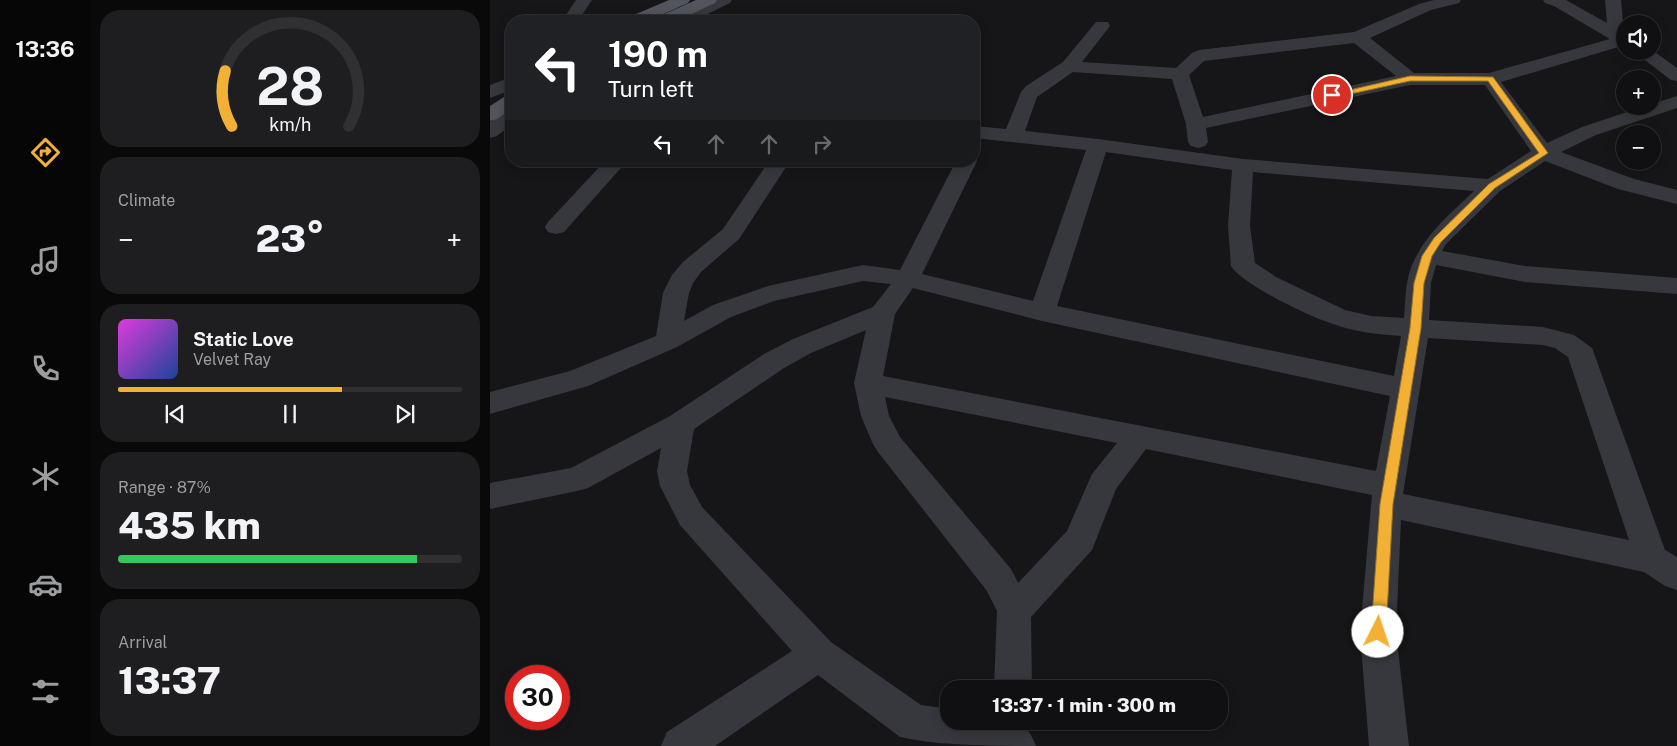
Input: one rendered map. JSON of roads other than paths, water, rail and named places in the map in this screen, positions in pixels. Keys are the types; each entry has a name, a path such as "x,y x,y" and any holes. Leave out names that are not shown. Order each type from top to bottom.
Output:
{"main road":[{"path":"648,15 682,0"},
{"path":"675,15 709,0"},
{"path":"490,94 505,90"},
{"path":"490,115 505,96"}],"street":[{"path":"574,15 584,0"},
{"path":"693,15 724,0"},
{"path":"1068,66 1180,74 1198,57 1213,53 1358,37 1425,7 1452,0"},
{"path":"1551,0 1560,3 1616,35"},
{"path":"1613,0 1617,15"},
{"path":"1013,136 1028,96 1033,90 1068,66 1102,26"},
{"path":"1358,37 1410,79"},
{"path":"1196,124 1410,79 1490,79 1616,40"},
{"path":"1655,60 1677,76"},
{"path":"1180,74 1196,124 1199,158"},
{"path":"1490,79 1543,153 1626,184 1677,197"},
{"path":"1389,746 1378,632 1388,495 1416,328 1419,283 1427,256 1438,240 1492,186 1543,153 1589,131 1677,102"},
{"path":"490,132 505,121"},
{"path":"980,138 1013,136 1098,145 1243,165 1492,186"},
{"path":"1042,312 1098,145"},
{"path":"1243,165 1240,242 1243,266 1250,273 1267,283 1338,317 1371,325 1543,336 1564,340 1574,345 1582,355 1664,567"},
{"path":"556,227 611,167"},
{"path":"668,341 676,293 681,281 692,267 731,234 776,167"},
{"path":"965,167 907,280 882,313 868,382 875,416 888,444 999,580 1014,611 1013,680"},
{"path":"1427,256 1525,274 1677,286"},
{"path":"490,403 578,378 668,341 722,311 768,294 863,274 882,274 1042,312 1405,389"},
{"path":"490,496 577,479 680,424 774,361 802,346 882,313"},
{"path":"868,382 1139,437 1388,495 1664,567"},
{"path":"680,424 672,471 675,486 691,516 818,654 914,723 1011,735"},
{"path":"1014,611 1080,540 1103,483 1139,437"},
{"path":"681,746 818,654"}]}
